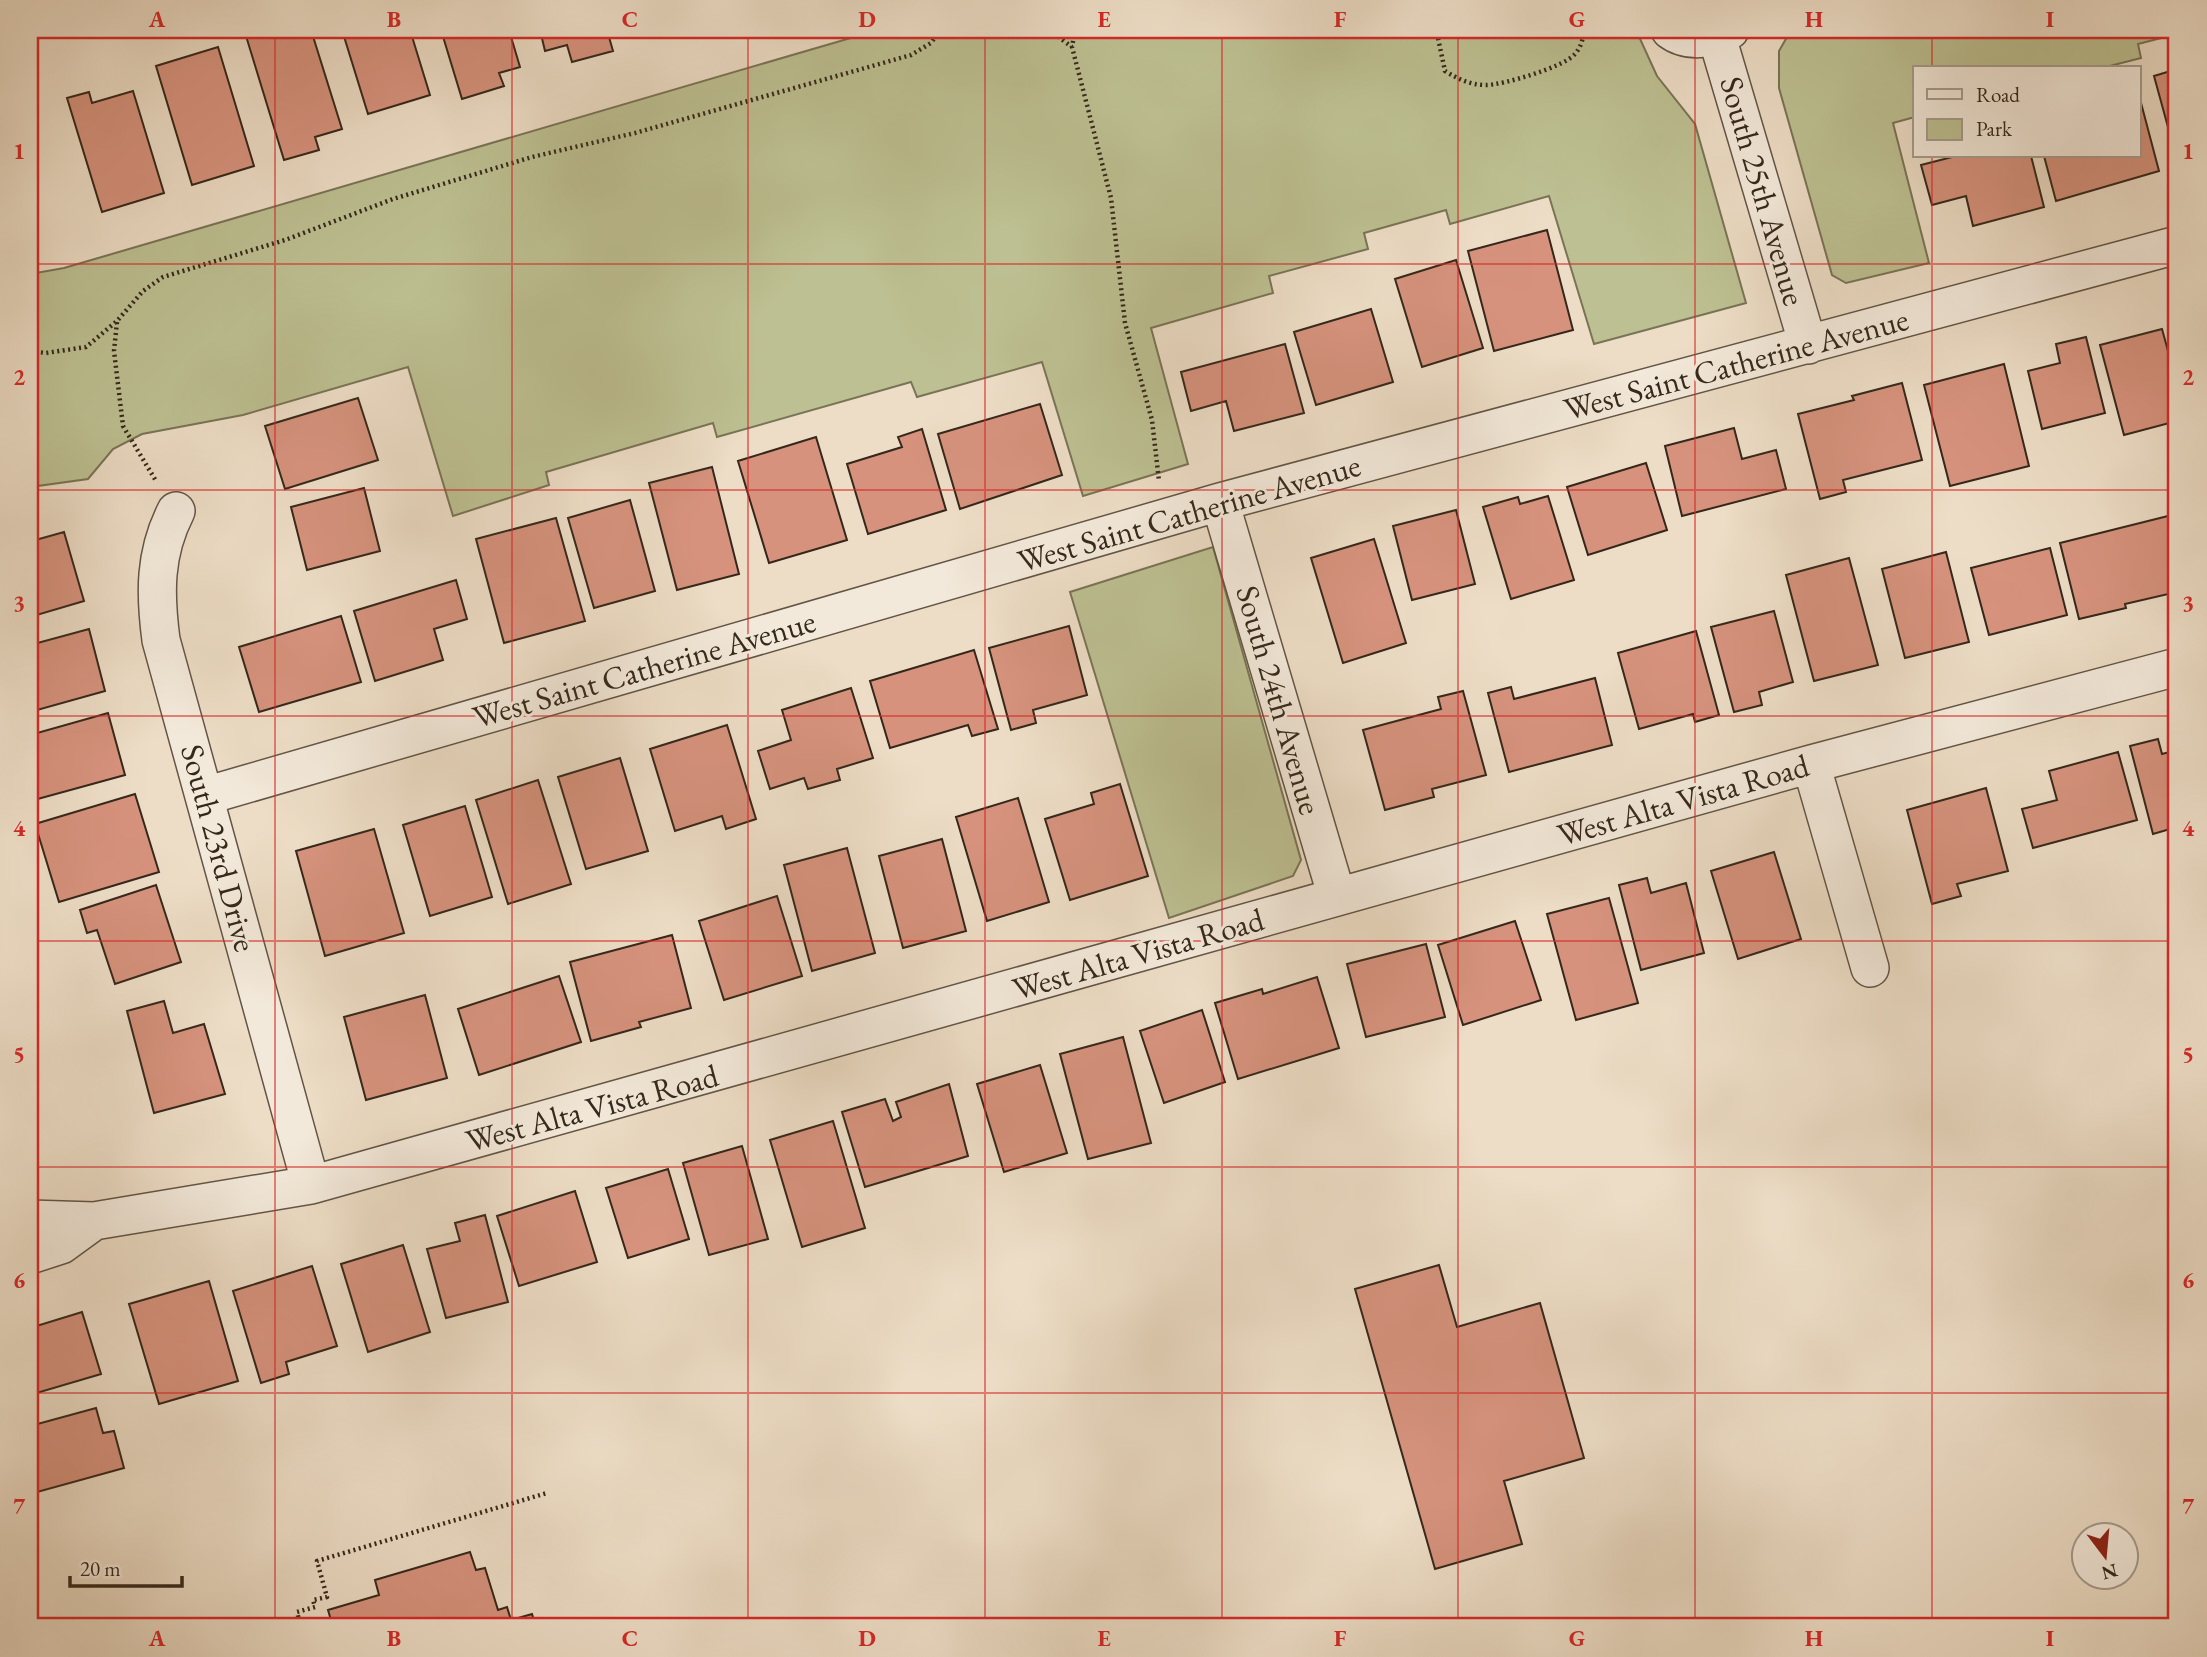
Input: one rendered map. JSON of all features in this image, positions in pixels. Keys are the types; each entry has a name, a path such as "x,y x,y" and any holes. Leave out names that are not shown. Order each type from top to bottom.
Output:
{"street":[{"name":"South 25th Avenue","path":"1670,30 1695,39 1723,33 1808,345"},
{"name":"West Saint Catherine Avenue","path":"205,796 1220,502 2177,246"},
{"name":"South 24th Avenue","path":"1220,502 1337,897"},
{"name":"South 23rd Drive","path":"176,511 166,530 155,589 160,640 311,1185"},
{"name":"West Alta Vista Road","path":"30,1219 94,1221 311,1185 1811,764 2177,667"},
{"path":"1811,764 1870,968"},
{"name":"West Alta Vista Road","path":"30,1255 61,1245 94,1221"}],"path":[{"path":"30,351 46,353 86,347 117,321 143,291 163,276 285,240 393,199 532,157 635,133 911,55 931,43 940,30"},
{"path":"1049,30 1072,47"},
{"path":"1075,30 1072,47 1111,198 1125,323 1152,420 1158,480 1170,517"},
{"path":"1445,30 1438,38 1445,71 1462,81 1487,85 1553,68 1574,57 1582,42 1584,30"},
{"path":"117,321 114,351 123,426 133,447 176,511"},
{"path":"290,1627 300,1624 297,1612 315,1607 313,1600 327,1597 317,1561 547,1493"}],"green space":[{"path":"878,30 1636,30 1657,76 1695,124 1746,303 1594,344 1549,196 1450,224 1446,210 1364,233 1368,249 1269,276 1273,293 1151,328 1188,464 1083,496 1042,362 917,397 911,382 717,437 713,423 546,472 549,485 453,516 408,367 243,415 142,434 113,449 88,479 30,487 30,274 64,268"},
{"path":"1791,30 2177,30 2177,34 2138,44 2141,58 2110,66 1913,66 1913,118 1893,123 1929,263 1846,283 1832,275 1779,88 1779,51"},
{"path":"1213,547 1301,860 1293,876 1169,918 1070,592"}],"building":[{"path":"265,30 282,30 284,36 311,30 342,129 315,137 319,150 284,160 246,36"},
{"path":"342,30 410,30 430,95 368,114"},
{"path":"441,30 509,30 520,67 499,73 504,86 462,99"},
{"path":"540,30 607,30 613,51 572,62 567,45 545,51"},
{"path":"218,47 254,166 192,185 156,66"},
{"path":"2177,69 2177,160 2154,76"},
{"path":"133,91 164,193 102,212 67,98 89,92 92,103"},
{"path":"2140,99 2159,171 2056,201 2045,158 2140,158"},
{"path":"1948,158 2032,158 2044,207 1973,226 1966,196 1932,205 1921,165"},
{"path":"1547,230 1573,330 1494,351 1468,251"},
{"path":"1456,260 1483,348 1422,367 1395,279"},
{"path":"1371,309 1393,382 1316,405 1294,332"},
{"path":"2162,329 2177,384 2177,421 2124,435 2100,345"},
{"path":"2086,337 2105,413 2042,429 2028,371 2060,363 2056,344"},
{"path":"1285,344 1304,413 1234,431 1226,401 1191,411 1181,372"},
{"path":"2004,364 2029,466 1950,486 1924,385"},
{"path":"1902,383 1922,460 1843,480 1846,492 1820,499 1798,414 1854,400 1852,396"},
{"path":"358,398 378,460 285,489 265,426"},
{"path":"1040,404 1062,475 960,509 938,434"},
{"path":"1734,428 1742,459 1776,450 1786,489 1682,516 1665,446"},
{"path":"922,429 946,510 868,534 847,464 902,447 898,437"},
{"path":"816,437 847,540 769,563 738,461"},
{"path":"1646,463 1667,530 1588,555 1567,487"},
{"path":"712,467 739,574 677,590 649,483"},
{"path":"364,488 380,551 307,570 291,507"},
{"path":"1548,496 1574,580 1511,599 1483,507 1518,497 1520,504"},
{"path":"630,500 655,591 594,608 568,518"},
{"path":"1456,510 1475,584 1412,600 1393,526"},
{"path":"2168,516 2177,556 2177,592 2125,604 2126,608 2079,619 2060,543"},
{"path":"556,518 585,621 504,643 476,539"},
{"path":"64,532 84,601 30,617 30,534 32,541"},
{"path":"1374,539 1406,643 1343,663 1311,558"},
{"path":"2050,548 2067,615 1989,635 1971,568"},
{"path":"1946,552 1969,642 1905,658 1882,569"},
{"path":"1849,558 1878,665 1814,681 1786,575"},
{"path":"456,580 467,619 434,629 443,660 375,681 354,611"},
{"path":"1774,611 1793,682 1759,692 1762,705 1734,712 1711,627"},
{"path":"341,616 361,682 259,712 239,647"},
{"path":"1069,626 1087,695 1033,710 1036,723 1011,730 989,648"},
{"path":"89,629 105,691 30,712 30,645"},
{"path":"1696,631 1719,715 1695,722 1693,714 1639,729 1618,653"},
{"path":"974,650 998,729 972,736 968,725 890,748 870,681"},
{"path":"1595,678 1612,745 1509,772 1488,693 1511,687 1514,699"},
{"path":"851,688 873,758 837,769 840,780 808,789 804,778 770,789 758,751 791,740 782,710"},
{"path":"1463,691 1486,775 1432,789 1434,797 1385,810 1363,730 1441,709 1438,697"},
{"path":"108,713 125,775 34,800 30,785 30,735"},
{"path":"727,725 756,819 726,829 722,816 675,831 650,749"},
{"path":"2158,739 2162,754 2177,750 2177,827 2153,834 2130,746"},
{"path":"2118,752 2137,820 2033,848 2022,809 2057,800 2049,771"},
{"path":"620,758 648,851 586,869 558,777"},
{"path":"538,780 571,884 508,904 476,800"},
{"path":"1120,784 1148,876 1070,900 1045,819 1094,804 1091,793"},
{"path":"1986,788 2008,871 1957,884 1961,896 1932,904 1907,810"},
{"path":"135,794 159,872 59,902 35,824"},
{"path":"1018,798 1049,902 987,921 956,817"},
{"path":"465,806 492,897 430,916 403,825"},
{"path":"374,829 404,933 325,956 296,851"},
{"path":"942,839 966,931 903,948 879,856"},
{"path":"847,848 875,953 812,971 784,865"},
{"path":"1774,852 1801,939 1738,959 1711,871"},
{"path":"1647,878 1651,893 1686,883 1704,953 1641,970 1619,885"},
{"path":"156,885 181,962 115,984 97,930 87,933 80,910"},
{"path":"777,896 802,976 724,1000 699,921"},
{"path":"1609,898 1638,1003 1576,1020 1547,914"},
{"path":"1515,921 1541,1000 1463,1025 1438,945"},
{"path":"672,935 691,1008 639,1022 641,1027 591,1041 570,962"},
{"path":"1426,944 1445,1017 1366,1037 1347,964"},
{"path":"559,976 581,1042 479,1075 458,1009"},
{"path":"1317,977 1339,1048 1238,1079 1215,1003 1262,989 1263,994"},
{"path":"425,995 447,1078 366,1100 344,1017"},
{"path":"164,1001 173,1033 204,1024 225,1094 154,1113 127,1011"},
{"path":"1202,1010 1225,1082 1164,1103 1140,1031"},
{"path":"1123,1037 1151,1143 1088,1159 1060,1054"},
{"path":"1040,1065 1067,1153 1004,1172 977,1084"},
{"path":"949,1084 968,1156 865,1187 842,1112 885,1099 893,1121 901,1117 896,1102"},
{"path":"833,1121 865,1228 802,1247 770,1140"},
{"path":"742,1146 768,1239 709,1255 683,1163"},
{"path":"668,1169 689,1239 628,1258 606,1188"},
{"path":"575,1191 597,1262 519,1286 497,1216"},
{"path":"485,1215 508,1302 446,1318 427,1249 460,1241 455,1223"},
{"path":"403,1245 430,1332 368,1352 341,1264"},
{"path":"1439,1265 1457,1327 1540,1303 1584,1458 1504,1481 1522,1544 1435,1569 1355,1289"},
{"path":"312,1266 337,1346 286,1362 289,1374 261,1383 233,1291"},
{"path":"209,1281 238,1381 159,1404 129,1304"},
{"path":"82,1312 101,1374 30,1395 30,1328"},
{"path":"96,1408 103,1433 114,1431 124,1468 30,1494 30,1426"},
{"path":"470,1552 476,1570 485,1568 498,1610 507,1607 511,1620 532,1614 536,1627 333,1627 328,1610 379,1595 375,1580"}]}
